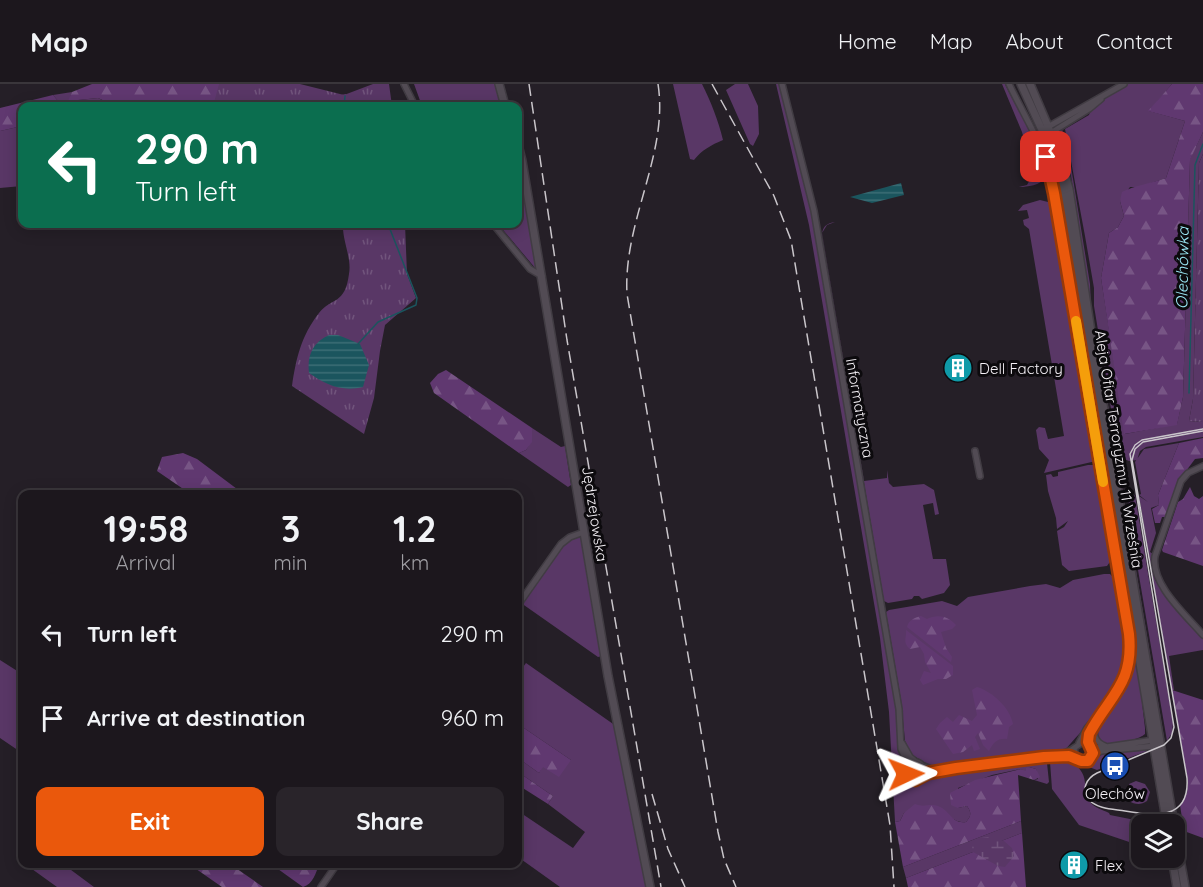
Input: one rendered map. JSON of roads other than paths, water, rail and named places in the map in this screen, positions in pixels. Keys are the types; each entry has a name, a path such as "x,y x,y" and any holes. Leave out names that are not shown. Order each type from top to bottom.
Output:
{"street":[{"path":"404,84 413,102"},
{"path":"499,84 504,102"},
{"name":"Informatyczna","path":"782,84 814,211 899,709 901,749 907,765"},
{"path":"1009,84 1039,140 1050,171 1129,634 1129,661 1125,677 1118,692 1087,728 1077,746 1076,758"},
{"name":"Aleja Ofiar Terroryzmu 11 Września","path":"1021,84 1046,131"},
{"name":"Aleja Ofiar Terroryzmu 11 Września","path":"1030,84 1065,197 1157,743 1172,814"},
{"path":"1046,131 1124,84"},
{"name":"Jędrzejowska","path":"522,167 608,676 650,887"},
{"path":"496,228 530,268 542,276"},
{"path":"975,451 980,476"},
{"path":"1203,466 1188,473 1181,481 1154,560 1154,571 1159,582 1203,635"},
{"path":"522,599 561,544 570,537 584,532"},
{"path":"1104,710 1089,734 1092,756 1101,751 1157,743"},
{"path":"1096,723 1094,733 1096,739 1107,746"},
{"name":"Informatyczna","path":"901,739 910,757 931,769 1044,757 1069,756 1084,762 1092,756"},
{"path":"1077,746 1090,745 1099,748 1157,743"},
{"name":"Aleja Ofiar Terroryzmu 11 Września","path":"1157,743 1166,814"},
{"name":"Informatyczna","path":"1044,757 1067,752 1077,746"},
{"path":"915,761 907,765 906,774 910,779 918,780 923,775 923,766"},
{"name":"Informatyczna","path":"923,775 956,768"},
{"path":"321,887 334,868"},
{"path":"1174,868 1177,887"},
{"name":"Aleja Ofiar Terroryzmu 11 Września","path":"1182,868 1185,887"}],"water":[{"path":"901,183 904,195 872,203 850,197"},
{"path":"329,335 338,335 360,344 369,365 363,387 341,388 309,373 312,351 318,342"}],"waterway":[{"path":"344,102 345,96"},
{"name":"Olechówka","path":"1189,393 1195,165 1203,144"},
{"path":"358,344 378,322 416,305 417,298 390,228"}],"tram line":[{"path":"1203,429 1142,440 1135,445 1130,454 1174,727 1171,738 1164,745 1090,778 1085,788 1086,796 1101,807 1158,814 1176,809 1183,802 1186,792 1187,778 1132,460 1135,449 1143,442 1203,431"}],"railway":[{"path":"529,84 567,340 661,887"},
{"path":"658,84 660,110 657,136 632,240 627,294 718,832 724,859 736,887"},
{"path":"712,84 774,196 791,240 890,825 894,887"},
{"path":"652,794 668,849 685,887"}],"place":[{"name":"Dell Factory","path":"958,368"},
{"name":"Olechów","path":"1115,766"},
{"name":"Flex","path":"1074,865"}]}
